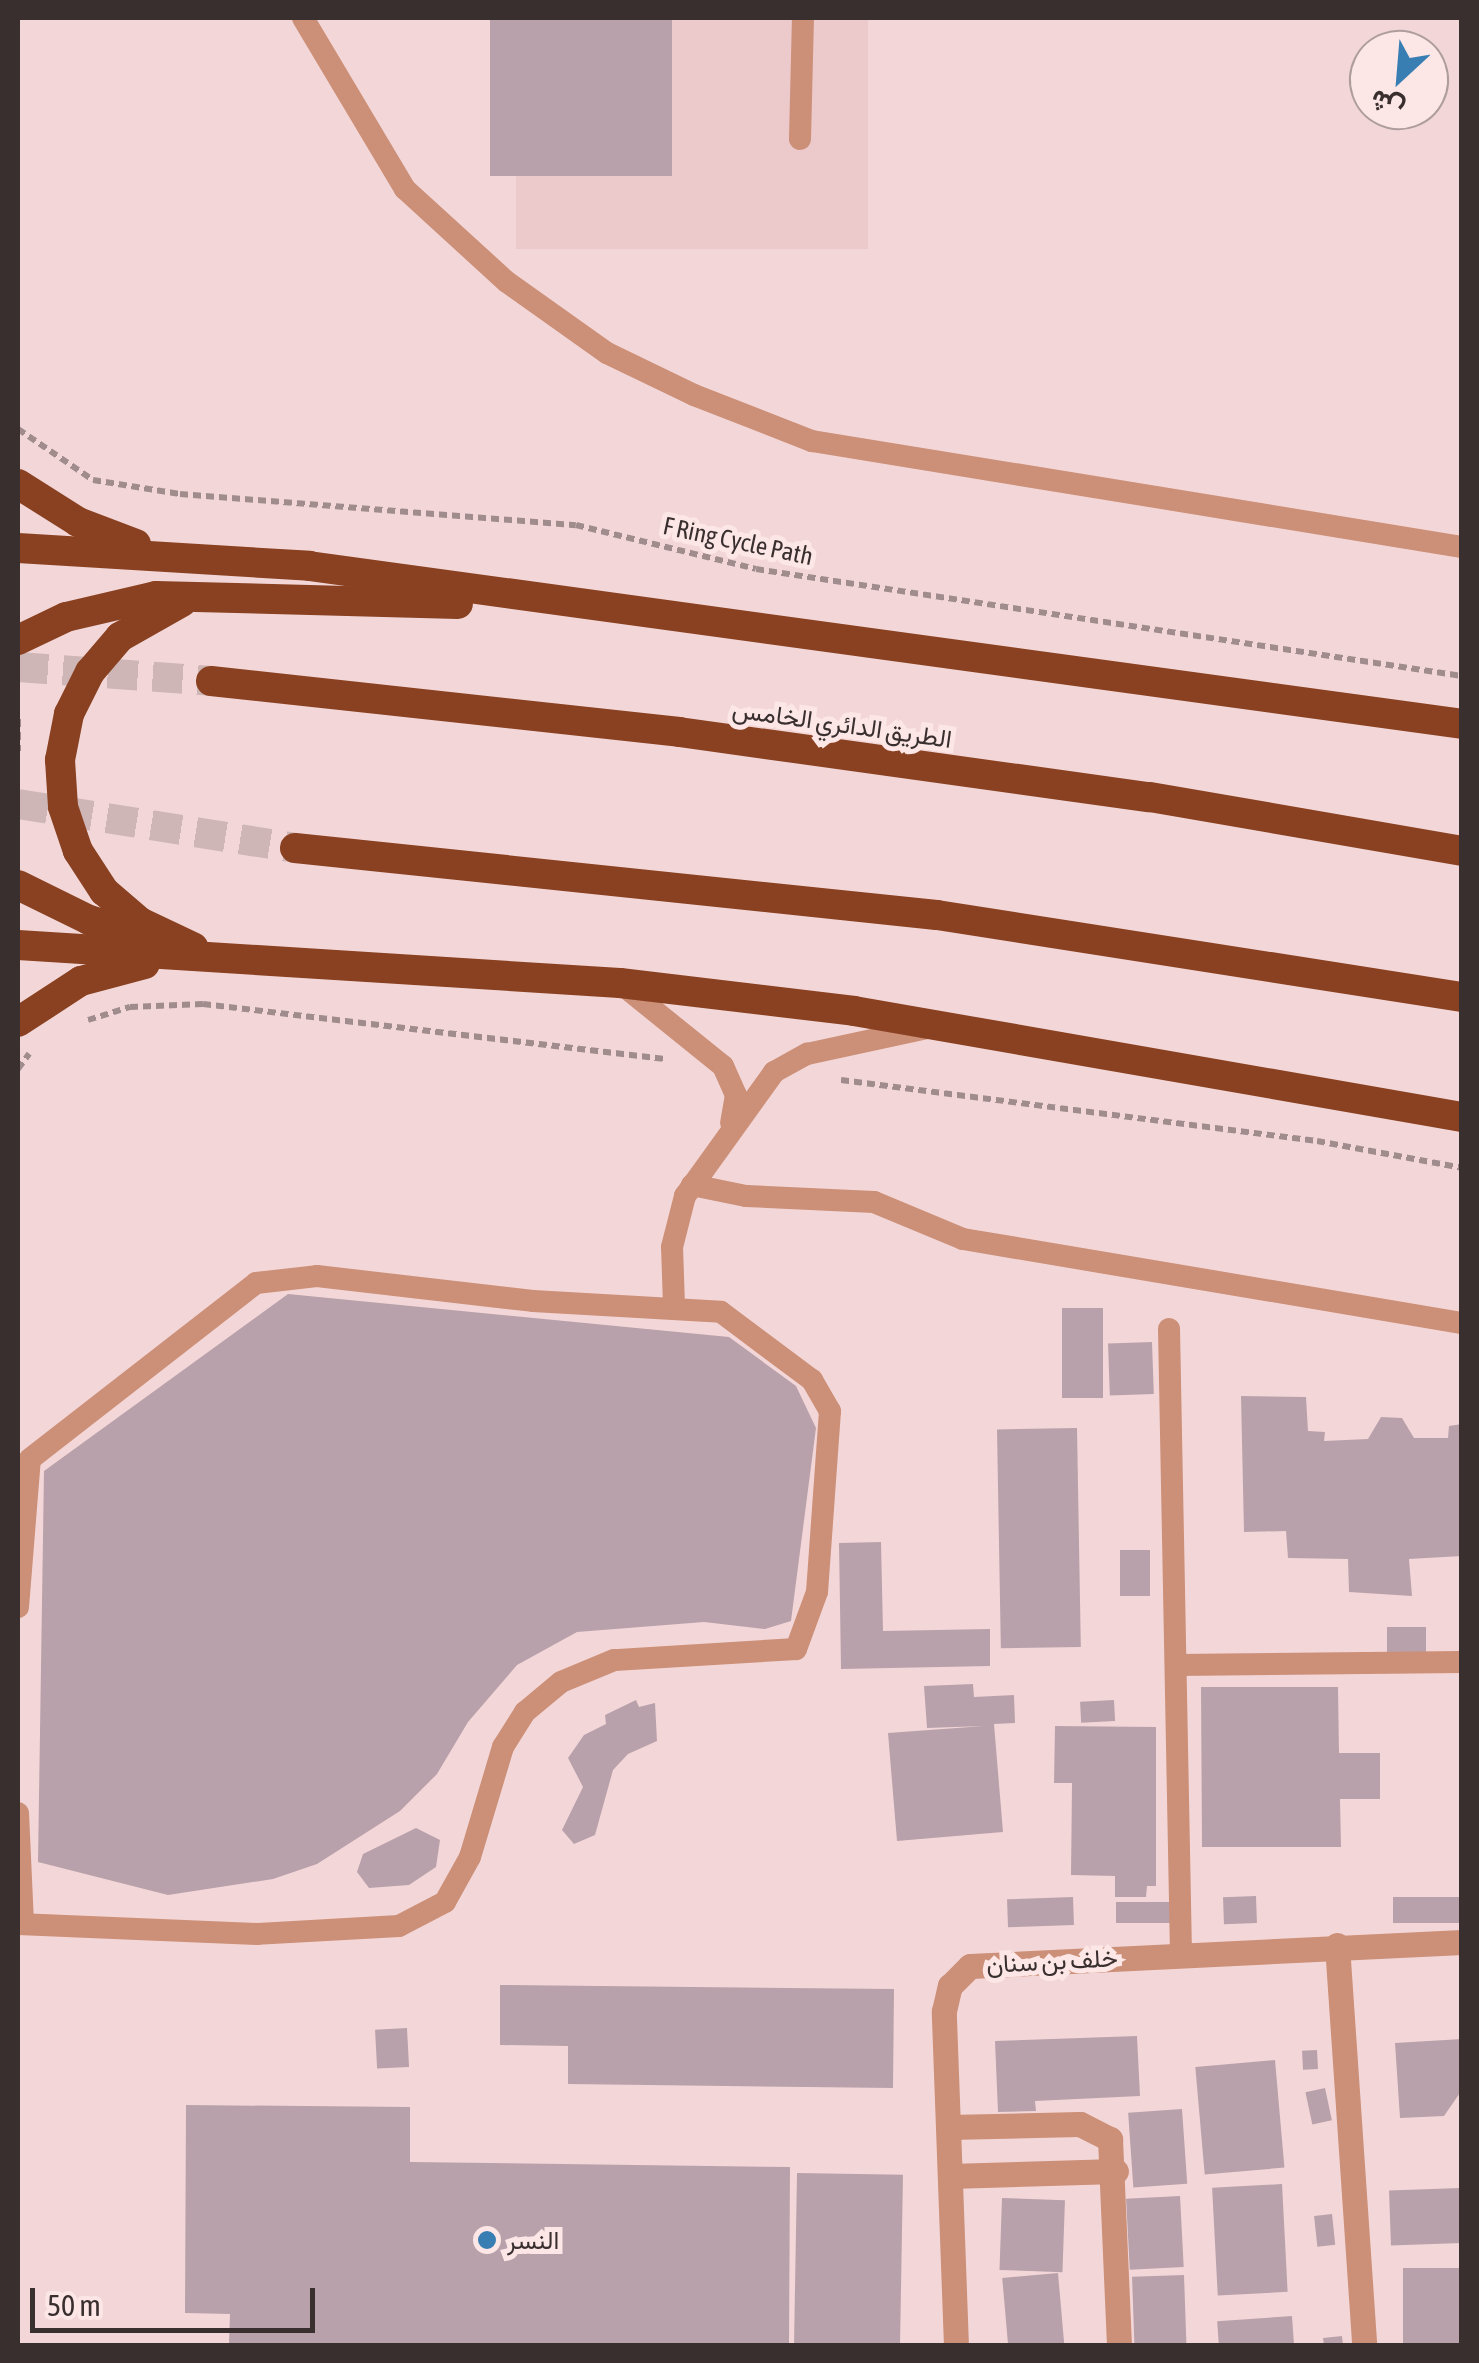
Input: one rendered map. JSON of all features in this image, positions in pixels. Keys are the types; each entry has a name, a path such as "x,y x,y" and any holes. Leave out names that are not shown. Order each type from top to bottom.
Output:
{"highway":[{"path":"18,484 78,522 172,556"},
{"path":"18,548 309,566 556,604 1462,724"},
{"path":"18,640 112,604 204,595 305,604 556,604"},
{"path":"204,595 160,610 120,637 90,672 69,714 60,760 73,836 104,890 140,922 210,954"},
{"name":"الطريق الدائري الخامس","path":"210,681 679,732 1150,797 1462,851"},
{"path":"295,848 938,916 1462,997"},
{"path":"18,885 89,920 210,954"},
{"path":"18,945 210,954 620,983 936,1026 1462,1117"},
{"path":"18,1022 81,981 116,968 210,954"}],"street":[{"name":"خلف بن سنان","path":"956,2346 944,2011 950,1986 970,1966 1462,1942"},
{"path":"1337,1946 1364,2346"},
{"path":"949,2127 1080,2124 1102,2130 1114,2150 1116,2171 1118,2346"},
{"path":"950,2176 1116,2171"}],"lane":[{"path":"303,18 405,190 522,292 607,353 694,395 812,441 1462,548"},
{"path":"800,140 804,18"},
{"path":"620,983 722,1066 736,1095 730,1126"},
{"path":"674,1306 676,1223 692,1185 730,1126 790,1062 936,1026"},
{"path":"692,1185 746,1196 874,1202 964,1239 1462,1323"},
{"path":"18,1607 30,1458 256,1283 317,1276 533,1301 674,1306 720,1312 772,1346 812,1380 830,1411 817,1592 796,1649 614,1660 560,1682 525,1712 503,1747 470,1857 445,1902 399,1926 258,1934 20,1924 18,1813"},
{"path":"1169,1328 1181,1954"},
{"path":"1176,1666 1462,1662"}],"path":[{"path":"18,428 20,440"},
{"name":"F Ring Cycle Path","path":"20,440 93,480 110,483 576,525 756,569 1462,676"},
{"path":"18,718 18,751"},
{"path":"18,1069 33,1049"}],"shaded area":[{"path":"516,18 868,18 868,249 516,249"}],"building":[{"path":"490,18 672,18 672,176 490,176"},
{"path":"288,1294 729,1337 796,1386 816,1428 791,1621 765,1629 704,1622 577,1632 517,1665 468,1722 437,1774 400,1811 317,1864 273,1879 168,1895 38,1862 44,1471"},
{"path":"1062,1308 1103,1308 1103,1398 1062,1398"},
{"path":"1152,1342 1154,1394 1110,1396 1108,1344"},
{"path":"1241,1396 1306,1397 1308,1431 1325,1432 1324,1441 1368,1439 1381,1417 1402,1418 1414,1438 1448,1438 1449,1426 1462,1424 1462,1556 1409,1559 1412,1596 1349,1592 1348,1559 1288,1558 1286,1531 1244,1532"},
{"path":"1077,1428 1081,1647 1001,1648 997,1429"},
{"path":"881,1542 883,1631 990,1629 990,1666 841,1669 839,1543"},
{"path":"1120,1550 1150,1550 1150,1596 1120,1596"},
{"path":"1387,1627 1426,1627 1426,1658 1387,1658"},
{"path":"973,1684 974,1697 1014,1695 1015,1723 994,1724 1003,1832 897,1841 888,1733 984,1726 927,1728 924,1686"},
{"path":"1201,1687 1338,1687 1339,1753 1380,1753 1380,1799 1340,1799 1341,1847 1202,1847"},
{"path":"636,1700 639,1707 655,1703 657,1741 628,1754 613,1770 595,1835 574,1844 562,1830 583,1787 568,1758 584,1735 606,1724 605,1715"},
{"path":"1114,1700 1115,1721 1081,1723 1080,1702"},
{"path":"1055,1726 1156,1727 1156,1886 1147,1886 1146,1897 1115,1897 1115,1876 1071,1875 1072,1783 1054,1783"},
{"path":"416,1828 440,1840 436,1867 409,1885 369,1888 357,1872 363,1854"},
{"path":"1256,1896 1257,1923 1224,1924 1223,1897"},
{"path":"1073,1897 1074,1925 1008,1927 1007,1899"},
{"path":"1393,1897 1462,1897 1462,1923 1393,1923"},
{"path":"1116,1902 1177,1902 1177,1923 1116,1923"},
{"path":"500,1985 894,1989 893,2088 568,2084 568,2046 500,2045"},
{"path":"407,2028 409,2067 377,2069 375,2030"},
{"path":"1137,2036 1140,2096 1035,2101 1036,2111 998,2112 995,2041"},
{"path":"1462,2039 1462,2090 1444,2116 1400,2118 1395,2043"},
{"path":"1317,2050 1318,2069 1303,2070 1302,2051"},
{"path":"1275,2060 1284,2168 1205,2175 1195,2067"},
{"path":"1325,2088 1332,2120 1312,2124 1305,2092"},
{"name":"النسر","path":"186,2105 410,2107 410,2162 790,2167 789,2346 229,2343 230,2314 185,2313"},
{"path":"1182,2109 1187,2184 1133,2188 1128,2113"},
{"path":"797,2173 903,2175 900,2346 794,2346"},
{"path":"1282,2184 1288,2292 1218,2296 1212,2188"},
{"path":"1460,2188 1462,2243 1391,2245 1389,2190"},
{"path":"1180,2196 1184,2267 1130,2270 1126,2199"},
{"path":"1002,2198 1065,2200 1062,2272 999,2270"},
{"path":"1332,2214 1335,2245 1317,2247 1314,2216"},
{"path":"1403,2268 1462,2268 1462,2346 1403,2346"},
{"path":"1058,2273 1064,2346 1008,2346 1002,2278"},
{"path":"1184,2275 1186,2346 1134,2346 1132,2277"},
{"path":"1292,2316 1294,2346 1219,2346 1217,2321"},
{"path":"1342,2336 1343,2346 1324,2346 1323,2338"}],"tunnel":[{"path":"18,667 211,681"},
{"path":"18,804 295,848"}],"place":[{"name":"النسر","path":"487,2240"}]}
